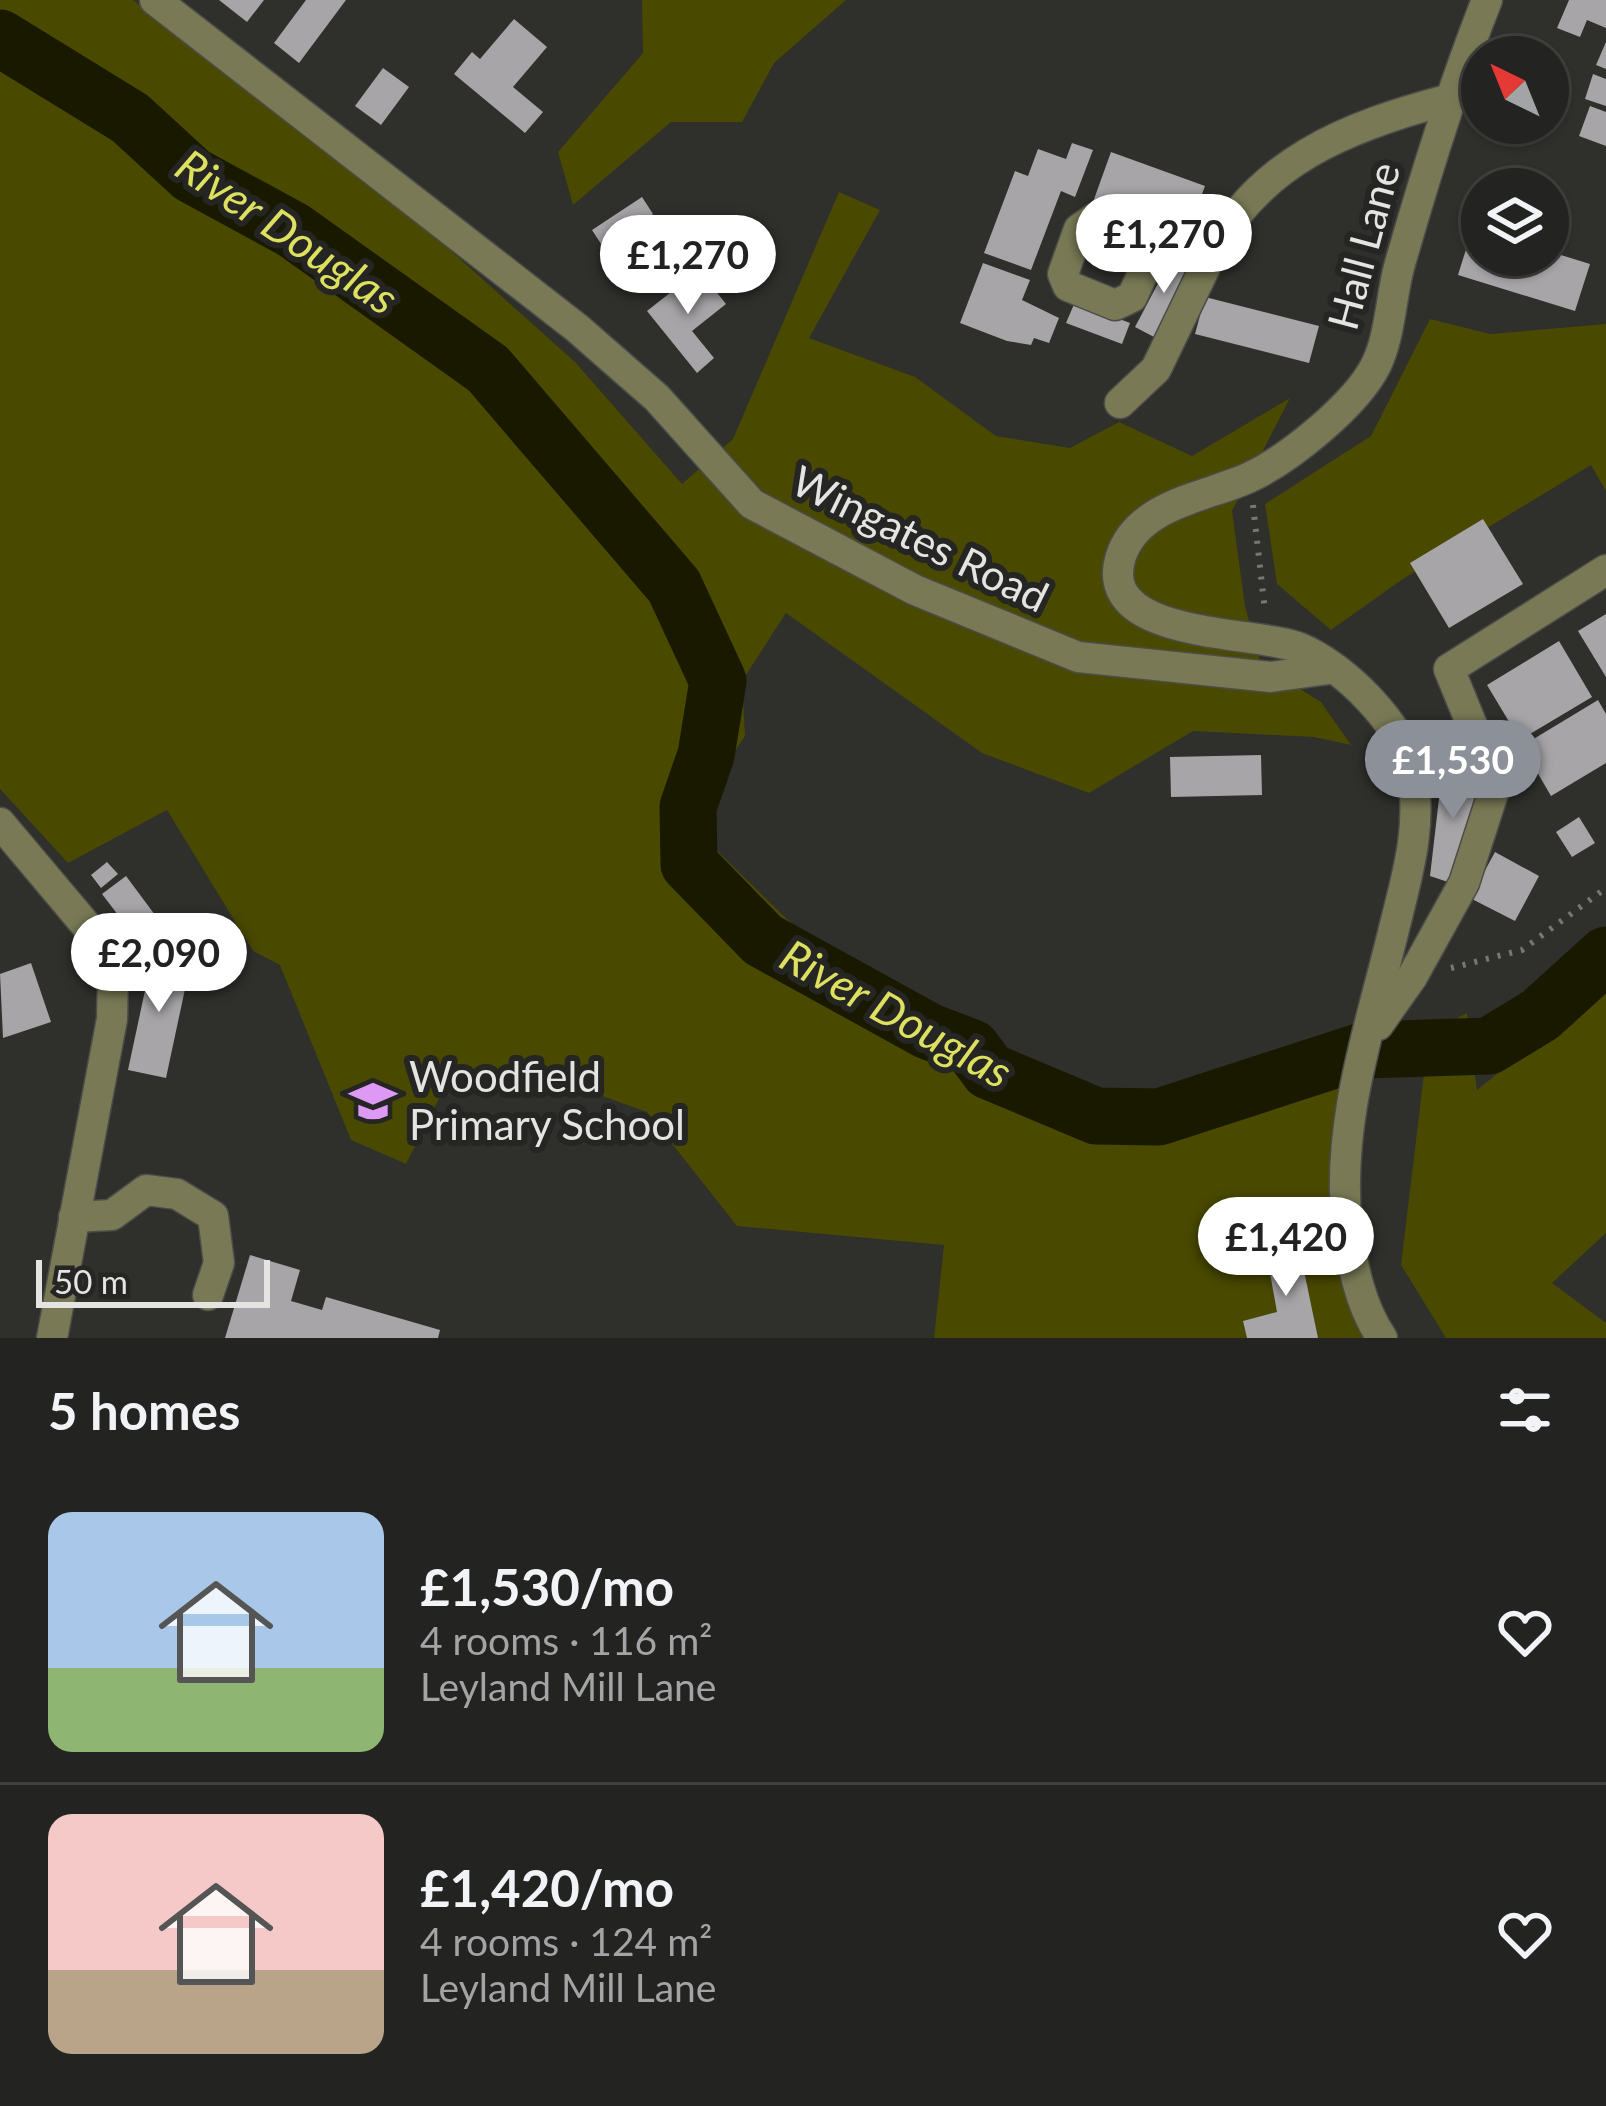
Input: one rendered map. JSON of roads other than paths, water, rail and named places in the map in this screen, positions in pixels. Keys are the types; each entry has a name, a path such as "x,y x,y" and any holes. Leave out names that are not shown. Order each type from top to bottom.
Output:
{"street":[{"name":"Wingates Road","path":"155,0 577,328 657,398 752,504 915,590 1078,657 1271,677 1329,669"},
{"name":"Hall Lane","path":"1382,1338 1352,1265 1344,1192 1344,1132 1411,866 1417,817 1403,739 1382,712 1302,649 1174,626 1150,616 1130,602 1119,570 1121,555 1148,522 1185,499 1250,477 1318,432 1376,365 1447,100 1487,0"},
{"path":"1120,403 1156,369 1222,233 1264,179 1383,117 1447,100"},
{"path":"1157,243 1209,259"},
{"path":"1364,1054 1464,883 1496,784 1449,669 1606,569"},
{"path":"0,823 101,943 113,974 112,1019 52,1338"},
{"path":"74,1217 112,1215 146,1190 177,1193 213,1216 219,1263 208,1295"}],"waterway":[{"name":"River Douglas","path":"0,38 130,118 192,175 293,230 488,369 674,586 718,681 706,755 688,807 689,864 763,940 928,1031 972,1048 989,1071 1096,1116 1159,1117 1365,1050 1489,1046 1540,1015 1606,955"}],"place":[{"name":"Woodfield Primary School","path":"373,1101"}]}
